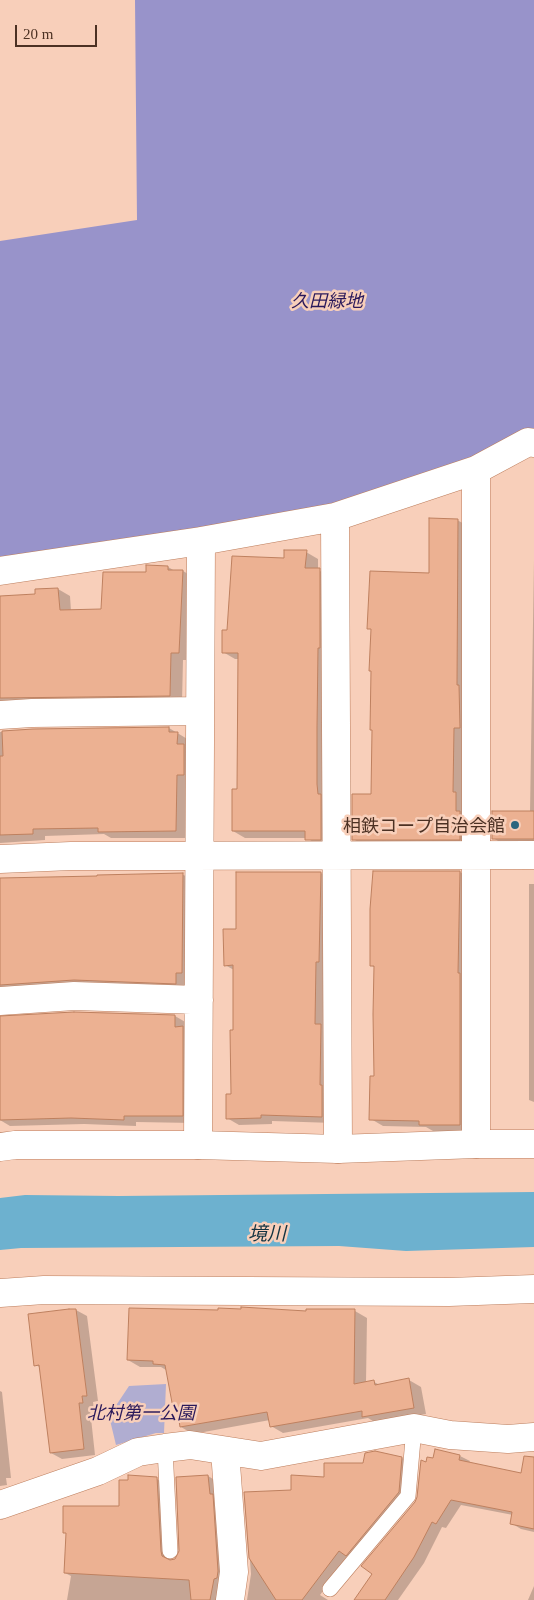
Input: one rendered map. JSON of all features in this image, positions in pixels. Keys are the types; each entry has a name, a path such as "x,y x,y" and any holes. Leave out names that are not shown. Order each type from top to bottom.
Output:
{"street":[{"path":"0,571 201,541 335,517 476,470 528,442 534,443"},
{"path":"476,470 476,1144"},
{"path":"335,517 338,1148"},
{"path":"198,1145 201,541"},
{"path":"0,715 200,711"},
{"path":"0,859 71,856 200,855 534,855"},
{"path":"0,1001 74,996 199,1000"},
{"path":"0,1147 15,1145 198,1145 338,1148 534,1144"},
{"path":"0,1293 44,1290 449,1292 534,1289"},
{"path":"0,1505 98,1471 138,1452 165,1448 190,1445 261,1456 414,1428 450,1435 508,1439 534,1437"},
{"path":"225,1451 234,1572 230,1600"}],"lane":[{"path":"330,1589 408,1496 414,1428"},
{"path":"165,1448 170,1551"}],"green space":[{"name":"久田緑地","path":"135,0 534,0 534,454 352,508 0,557 0,241 137,220"},
{"name":"北村第一公園","path":"166,1384 164,1433 156,1433 116,1445 109,1416 129,1386"}],"water":[{"name":"境川","path":"534,1192 534,1247 406,1251 339,1246 21,1248 0,1250 0,1198 25,1195 119,1196"}],"building":[{"path":"429,518 458,519 457,685 459,685 460,728 454,728 453,792 456,792 456,811 460,811 460,840 352,840 352,794 371,794 372,730 370,730 371,671 369,671 371,629 367,629 370,571 429,573"},
{"path":"284,550 307,550 305,568 320,568 317,784 318,794 321,794 321,840 305,840 305,831 232,831 232,789 237,789 238,653 222,653 222,630 227,630 232,556 284,558"},
{"path":"146,565 168,566 168,570 183,570 179,653 171,653 170,696 0,698 0,596 35,594 35,589 58,588 60,610 101,609 103,572 146,572"},
{"path":"169,727 169,732 178,732 177,744 184,744 184,775 177,775 176,831 98,832 98,828 33,829 33,834 0,835 0,756 3,756 2,731"},
{"name":"相鉄コープ自治会館","path":"492,811 534,811 534,839 492,839"},
{"path":"373,871 460,871 458,973 460,973 460,1125 419,1125 419,1121 369,1120 370,1076 374,1076 374,966 370,966 370,909"},
{"path":"236,872 321,872 319,962 316,962 315,1024 321,1024 320,1085 322,1085 322,1117 261,1115 261,1118 226,1119 226,1094 231,1094 230,1030 233,1030 233,965 224,966 223,929 236,929"},
{"path":"183,873 182,973 176,973 176,984 74,980 0,985 0,878"},
{"path":"74,1012 175,1015 175,1027 183,1026 183,1116 124,1116 124,1120 71,1118 0,1120 0,1016"},
{"path":"241,1307 306,1311 306,1309 355,1309 354,1384 374,1380 375,1385 409,1378 414,1408 362,1417 362,1411 270,1427 267,1412 180,1427 177,1408 173,1408 165,1365 153,1364 153,1361 127,1360 129,1308 218,1310 218,1308 241,1309"},
{"path":"76,1309 87,1396 82,1396 83,1403 79,1403 84,1449 50,1453 39,1365 34,1366 28,1314"},
{"path":"435,1449 460,1455 459,1460 521,1473 524,1456 534,1457 534,1529 510,1524 512,1512 451,1500 436,1524 432,1522 414,1557 385,1600 354,1600 372,1574 361,1566 415,1502 421,1460 426,1462 427,1457 433,1458"},
{"path":"375,1451 402,1457 399,1492 346,1556 339,1551 302,1600 276,1600 249,1558 244,1492 291,1490 291,1475 324,1477 324,1463 363,1463 365,1453"},
{"path":"128,1475 157,1477 161,1551 162,1556 170,1560 175,1559 179,1551 176,1477 208,1475 210,1494 213,1494 218,1571 217,1578 214,1579 210,1600 191,1600 189,1580 64,1573 66,1533 63,1533 63,1506 119,1506 119,1480 128,1480"}],"place":[{"name":"相鉄コープ自治会館","path":"515,825"}]}
